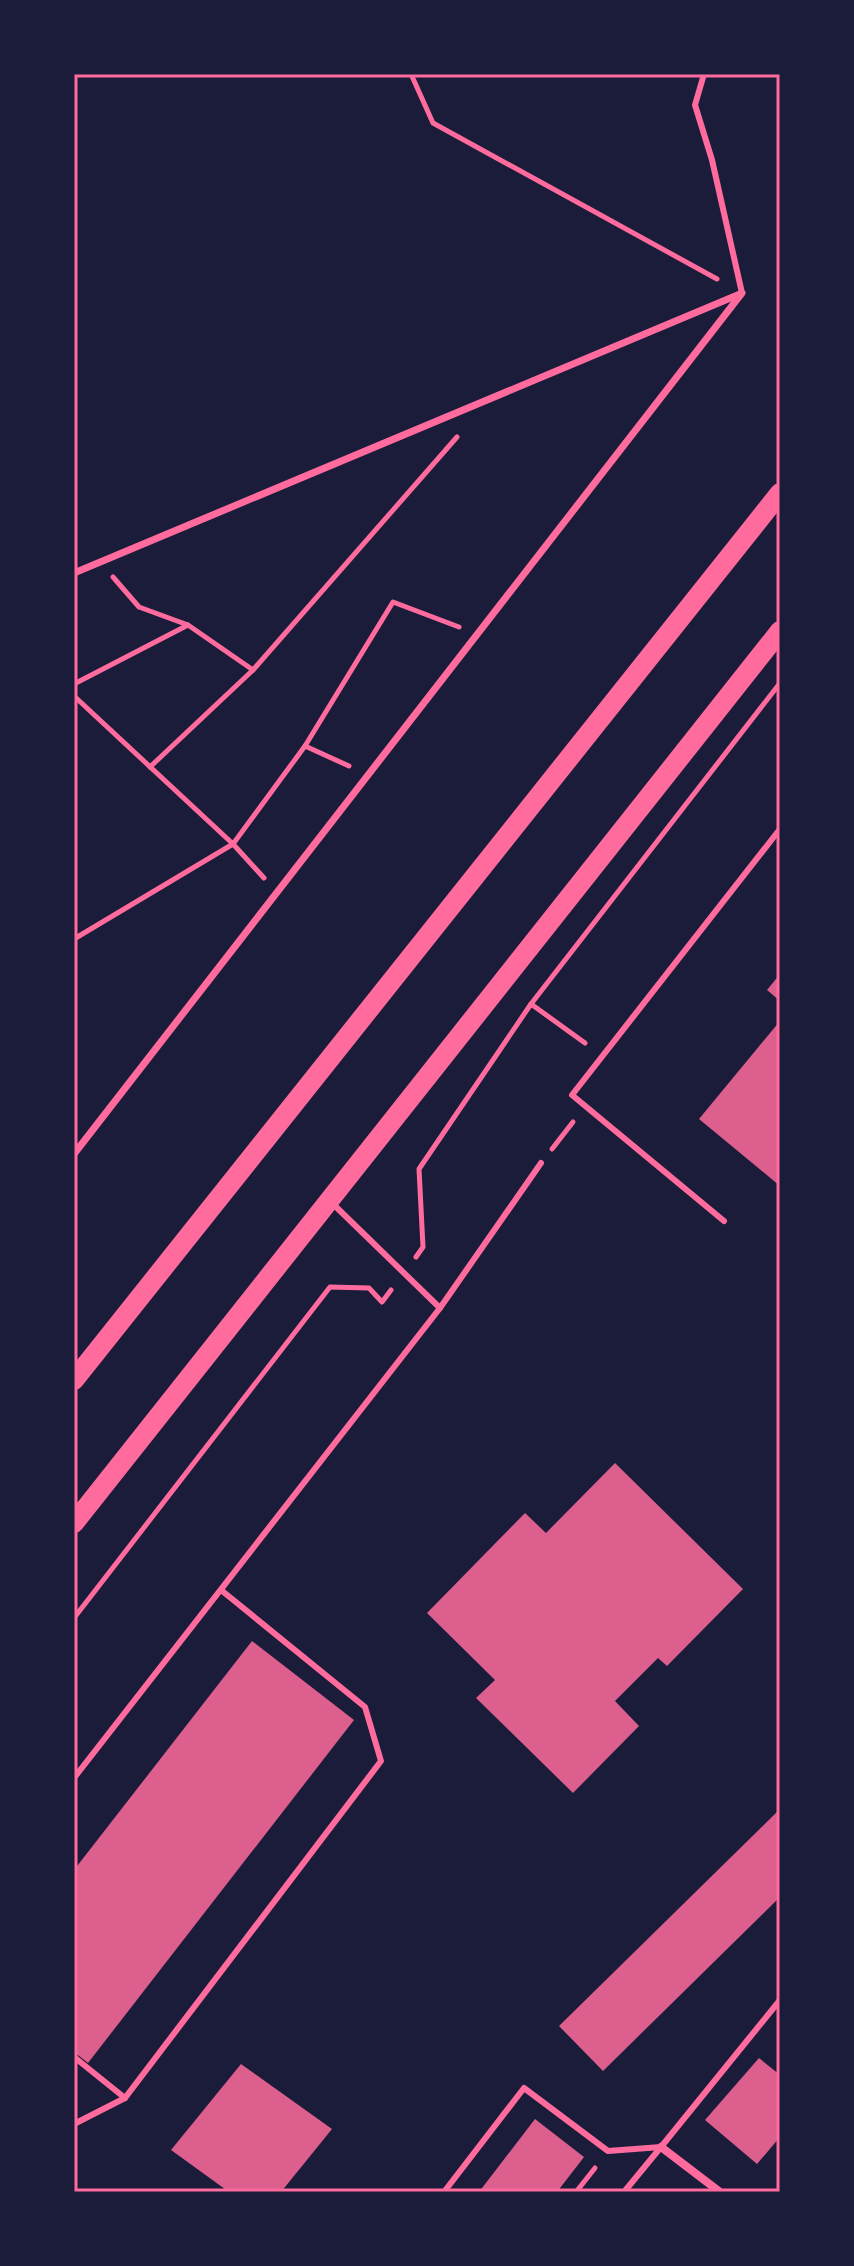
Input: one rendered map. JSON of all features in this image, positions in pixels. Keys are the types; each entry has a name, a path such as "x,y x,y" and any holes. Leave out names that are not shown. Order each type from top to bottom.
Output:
{"main road":[{"path":"74,1380 780,493"},
{"path":"74,1523 780,631"}],"street":[{"path":"74,573 742,293"},
{"path":"74,1154 742,293"},
{"path":"661,2147 720,2192"}],"lane":[{"path":"704,74 695,105 712,160 742,293"},
{"path":"724,1221 572,1095 780,829"},
{"path":"74,1778 440,1308 541,1163"},
{"path":"330,1200 403,1276 440,1308"},
{"path":"74,2124 125,2098 381,1761 365,1707 221,1590"},
{"path":"624,2192 780,2000"},
{"path":"74,2057 125,2098"},
{"path":"444,2192 524,2088 608,2151 661,2147"}],"path":[{"path":"411,74 433,123 742,293"},
{"path":"150,767 253,670 460,434"},
{"path":"100,562 139,607 188,625 253,670"},
{"path":"74,939 233,844 305,746 393,602 478,634"},
{"path":"74,684 188,625"},
{"path":"74,1618 330,1287 369,1288 382,1302 403,1276 423,1247 419,1169 531,1004 780,683"},
{"path":"74,696 233,844 277,892"},
{"path":"305,746 369,774"},
{"path":"531,1004 603,1056"},
{"path":"541,1163 586,1106"},
{"path":"576,2192 608,2151"}],"building":[{"path":"780,974 780,1001 767,990"},
{"path":"780,1021 780,1186 699,1119"},
{"path":"615,1463 743,1589 667,1666 658,1658 615,1701 639,1726 573,1793 476,1698 495,1680 427,1613 525,1513 546,1533"},
{"path":"252,1641 354,1720 88,2063 74,2052 74,1870"},
{"path":"780,1809 780,1897 603,2071 559,2026"},
{"path":"759,2058 780,2075 780,2137 757,2164 705,2120"},
{"path":"241,2064 332,2129 281,2192 229,2192 171,2150"},
{"path":"535,2119 584,2157 557,2192 479,2192"}]}
